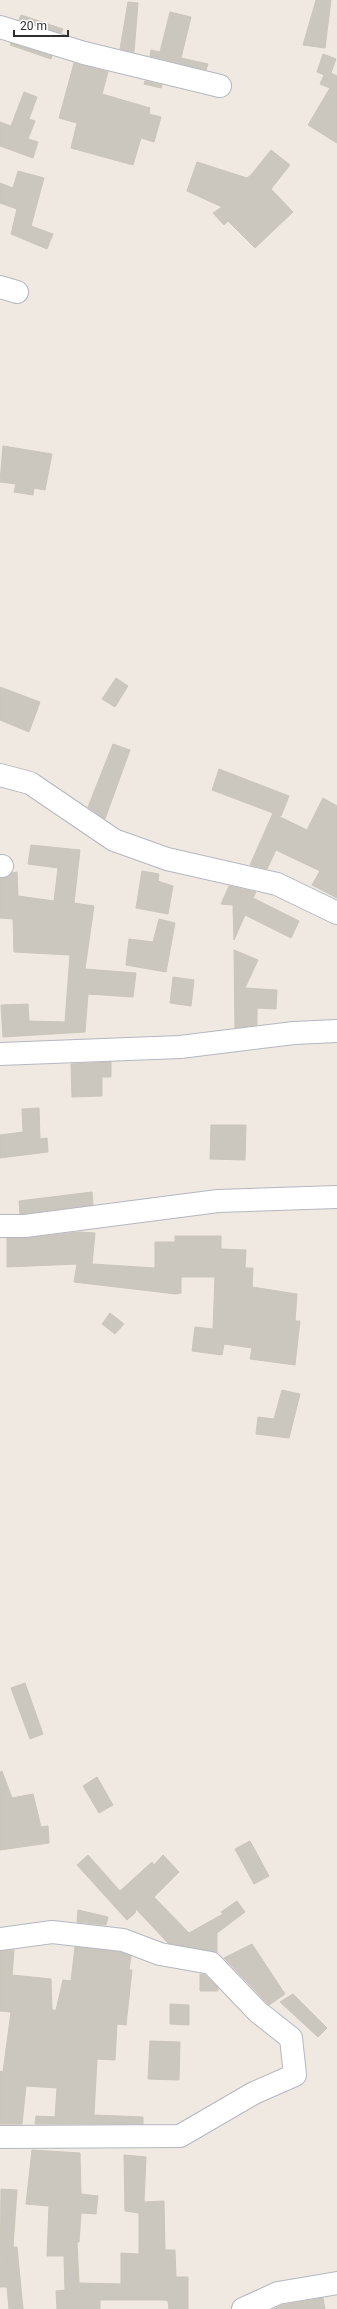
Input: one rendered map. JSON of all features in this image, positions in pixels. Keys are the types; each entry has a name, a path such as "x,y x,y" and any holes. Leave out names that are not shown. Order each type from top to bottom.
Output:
{"street":[{"path":"0,27 84,53 220,86"},
{"path":"0,775 30,783 114,840 167,860 277,884 337,913"},
{"path":"0,1054 180,1047 294,1033 337,1031"},
{"path":"0,1226 25,1226 218,1201 337,1197"},
{"path":"0,1939 52,1932 115,1939 123,1940 160,1954 211,1963 258,2012 291,2038 295,2075 254,2093 180,2136 0,2137"},
{"path":"243,2309 278,2293 337,2283"}],"building":[{"path":"316,0 331,0 325,48 303,45"},
{"path":"128,2 138,3 134,52 120,49"},
{"path":"170,12 191,17 181,58 208,64 206,70 150,56 151,50 160,52"},
{"path":"21,15 63,29 61,33 19,20"},
{"path":"11,43 52,56 51,59 10,45"},
{"path":"323,54 336,59 331,73 337,76 337,143 308,125 330,88 320,84 324,75 317,72"},
{"path":"74,63 108,72 102,94 150,108 149,114 161,117 154,142 141,138 133,165 71,148 77,123 59,118"},
{"path":"145,81 162,85 161,88 144,84"},
{"path":"24,92 37,97 29,119 35,121 28,139 38,142 33,158 0,146 0,122 11,126"},
{"path":"271,150 290,165 271,189 293,212 255,248 228,221 224,225 213,213 222,207 187,191 197,162 247,178"},
{"path":"18,171 44,178 31,226 53,234 47,249 11,234 17,209 0,203 0,183 13,188"},
{"path":"3,446 52,454 45,490 34,488 33,495 14,492 16,484 0,482"},
{"path":"116,678 128,686 115,707 102,699"},
{"path":"0,687 40,702 29,732 0,720"},
{"path":"113,744 130,750 105,819 88,807"},
{"path":"219,769 289,796 281,816 274,814 307,830 323,798 337,806 337,898 312,885 320,871 276,850 267,869 250,865 273,813 212,790"},
{"path":"31,845 80,850 74,903 94,906 85,969 136,973 133,997 88,994 85,1032 3,1037 1,1005 28,1004 29,1021 65,1022 70,955 14,952 13,919 0,918 0,878 8,877 12,873 17,872 18,896 54,901 58,868 28,864"},
{"path":"142,871 159,874 158,881 173,886 168,914 136,908"},
{"path":"229,886 256,892 253,898 299,921 291,938 245,915 234,940 233,905 221,904"},
{"path":"159,919 175,923 166,972 126,965 129,939 153,942"},
{"path":"234,950 258,960 245,988 277,990 276,1009 257,1008 257,1025 235,1028"},
{"path":"173,977 194,980 191,1006 170,1003"},
{"path":"111,1062 111,1077 102,1077 102,1096 72,1097 71,1064"},
{"path":"39,1108 40,1139 47,1138 48,1152 0,1158 0,1135 23,1132 22,1109"},
{"path":"211,1125 246,1125 245,1160 210,1159"},
{"path":"92,1192 93,1205 20,1214 19,1201"},
{"path":"79,1232 95,1233 92,1264 155,1268 155,1242 175,1242 175,1236 221,1236 221,1249 246,1250 245,1268 253,1268 252,1287 297,1294 295,1321 300,1321 295,1365 250,1359 252,1348 224,1344 222,1355 192,1351 195,1327 213,1329 215,1277 181,1277 181,1293 176,1294 74,1282 77,1264 7,1267 7,1238 27,1238"},
{"path":"110,1313 124,1324 115,1334 102,1324"},
{"path":"282,1390 300,1394 289,1438 256,1434 258,1417 274,1419"},
{"path":"25,1683 43,1734 30,1739 11,1688"},
{"path":"2,1771 12,1798 33,1794 41,1827 48,1826 49,1843 0,1850 0,1772"},
{"path":"97,1777 113,1805 99,1813 83,1786"},
{"path":"250,1841 269,1876 254,1884 235,1849"},
{"path":"88,1855 120,1891 152,1862 154,1865 163,1855 179,1872 154,1897 189,1933 223,1914 221,1912 237,1901 245,1912 217,1933 217,1953 168,1943 136,1909 135,1913 127,1920 77,1865"},
{"path":"78,1910 108,1917 106,1925 77,1922"},
{"path":"252,1944 285,1994 269,2005 224,1958"},
{"path":"75,1947 120,1952 131,1956 129,1970 132,1970 126,2025 117,2024 115,2060 97,2059 94,2115 143,2117 143,2124 35,2124 36,2116 55,2117 57,2088 26,2086 22,2124 0,2124 0,2071 3,2072 11,2012 0,2011 0,1951 14,1950 12,1975 51,1979 52,2010 56,2010 63,1980 71,1981"},
{"path":"200,1974 205,1975 218,1988 218,1991 200,1991"},
{"path":"293,1994 327,2028 318,2037 280,2002"},
{"path":"170,2004 189,2005 189,2025 170,2024"},
{"path":"150,2041 180,2042 179,2080 148,2079"},
{"path":"32,2150 80,2153 81,2194 98,2196 96,2214 81,2213 79,2242 77,2242 79,2283 121,2284 121,2253 139,2254 139,2213 125,2211 124,2155 146,2157 144,2202 164,2201 165,2250 175,2250 176,2277 188,2277 188,2309 169,2309 168,2301 164,2300 100,2300 100,2309 57,2309 56,2291 65,2290 64,2256 47,2256 49,2206 26,2204"},
{"path":"1,2189 17,2190 13,2247 17,2247 23,2309 9,2309 7,2287 0,2287"},
{"path":"323,2298 325,2309 274,2309 282,2305"}]}
